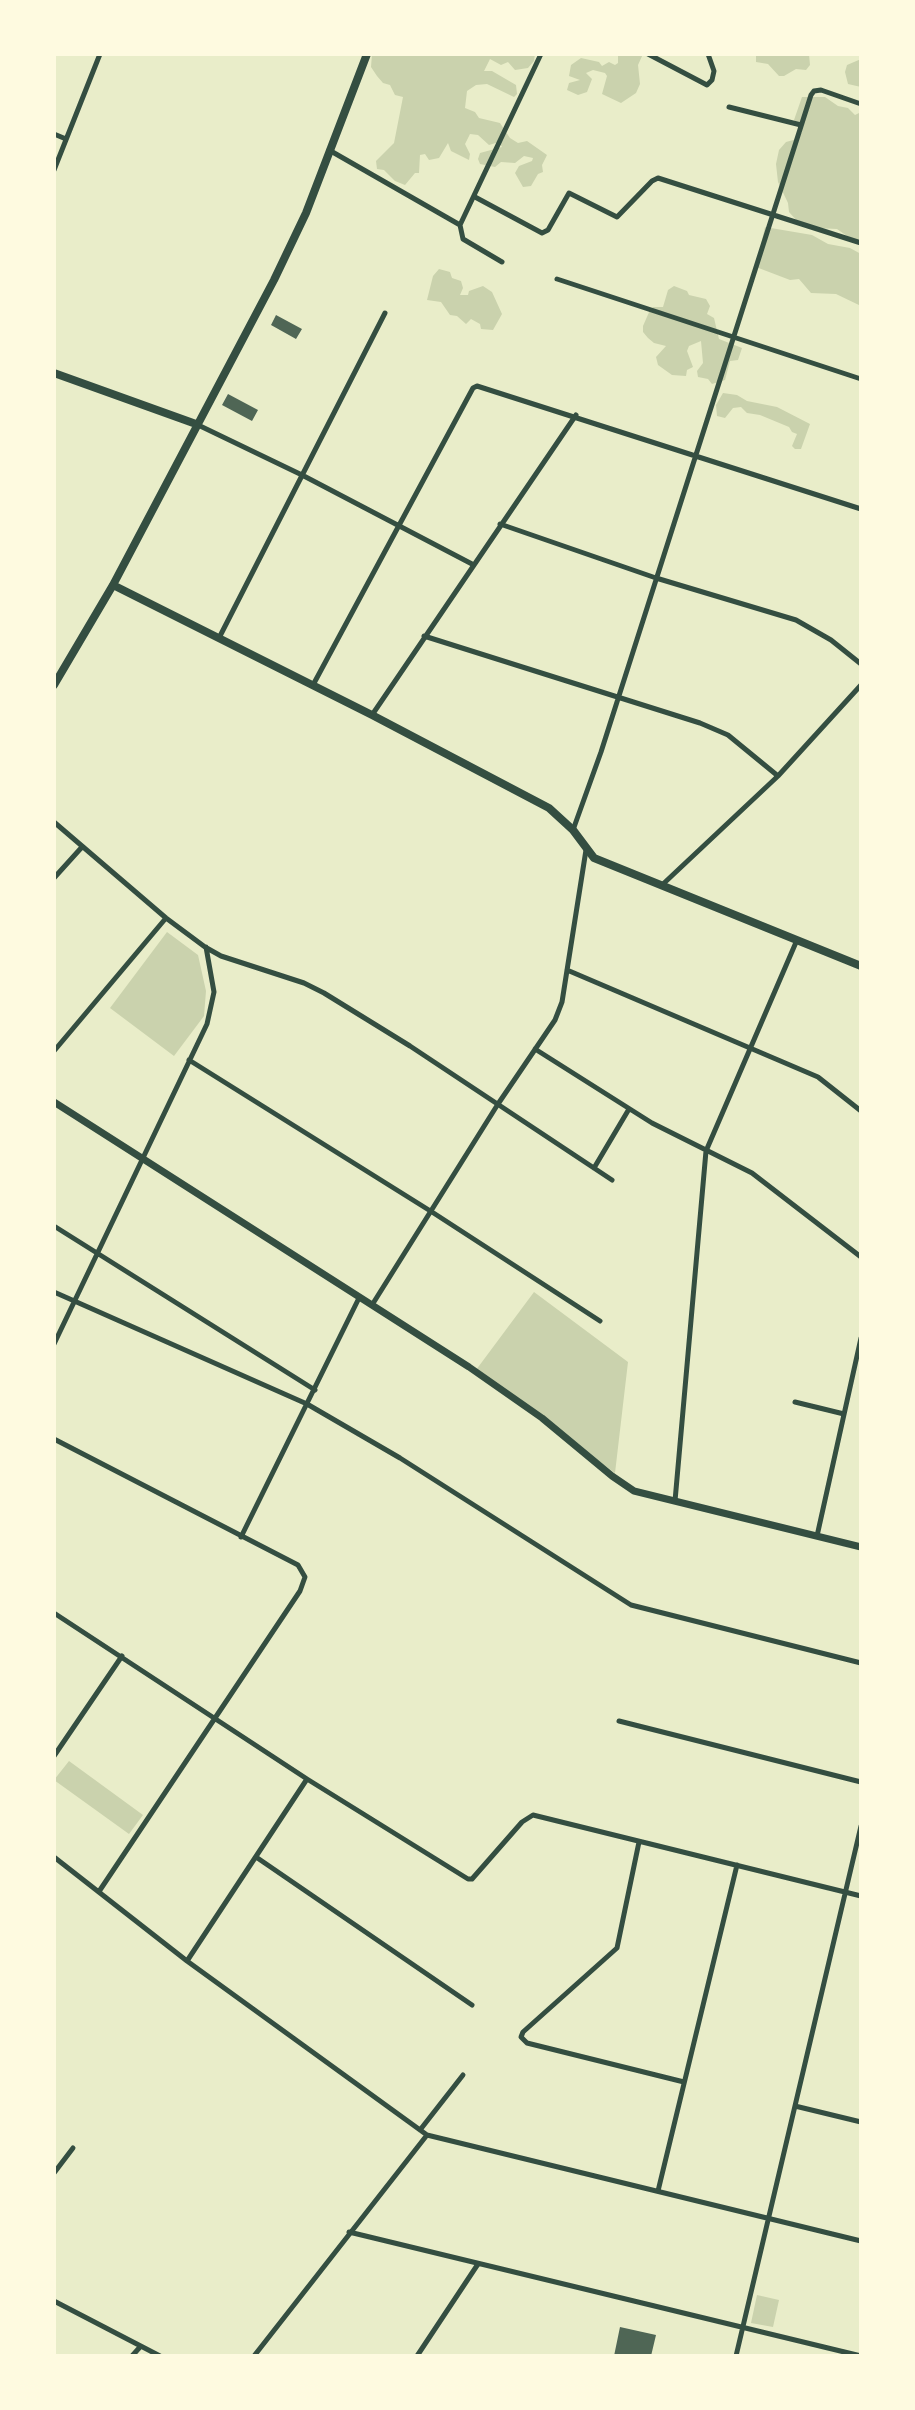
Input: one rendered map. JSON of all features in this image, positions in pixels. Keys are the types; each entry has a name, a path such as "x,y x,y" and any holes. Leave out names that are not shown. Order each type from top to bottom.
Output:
{"main road":[{"path":"54,686 112,585 195,424 274,280 306,213 367,54"},
{"path":"54,373 195,424"},
{"path":"112,585 372,715 549,808 573,830 594,858 861,966"}],"street":[{"path":"54,170 100,54"},
{"path":"502,262 464,239 460,225 541,54"},
{"path":"648,54 707,85 712,80 714,71 708,54"},
{"path":"573,830 619,696 811,95 814,91 821,90 861,104"},
{"path":"729,107 801,125"},
{"path":"54,134 66,139"},
{"path":"329,150 460,225"},
{"path":"475,197 542,233 548,230 569,193 617,217 652,181 658,178 861,243"},
{"path":"557,279 861,379"},
{"path":"219,638 385,313"},
{"path":"313,685 473,388 481,385 861,509"},
{"path":"372,715 472,564 576,416"},
{"path":"195,424 302,475 472,564"},
{"path":"500,524 656,578 796,620 831,640 861,664"},
{"path":"424,636 619,696 728,735 778,776"},
{"path":"662,885 778,776 861,685"},
{"path":"54,822 166,918 206,947 221,956 304,983 324,993 612,1180"},
{"path":"54,878 82,847"},
{"path":"372,1305 498,1104 555,1020 562,1002 586,850"},
{"path":"54,1051 166,918"},
{"path":"675,1501 706,1151 752,1050 797,940"},
{"path":"54,1344 207,1024 212,1007 212,978 206,947"},
{"path":"567,970 818,1077 861,1111"},
{"path":"535,1049 629,1109 759,1178 861,1257"},
{"path":"189,1060 432,1212 600,1321"},
{"path":"54,1102 515,1399 634,1491 861,1547"},
{"path":"594,1168 629,1109"},
{"path":"54,1226 315,1390"},
{"path":"54,1292 307,1404 399,1458 630,1605 861,1663"},
{"path":"241,1537 359,1298"},
{"path":"817,1536 861,1338"},
{"path":"795,1402 844,1414"},
{"path":"54,1439 298,1565 303,1570 304,1584 100,1890"},
{"path":"54,1613 307,1779 468,1879 472,1879 522,1822 533,1815 861,1896"},
{"path":"54,1756 122,1656"},
{"path":"619,1721 861,1782"},
{"path":"187,1961 307,1779"},
{"path":"736,2356 861,1826"},
{"path":"639,1842 617,1948 523,2032 523,2040 684,2082"},
{"path":"54,1857 100,1890 187,1961 427,2135 861,2241"},
{"path":"256,1857 472,2005"},
{"path":"658,2191 737,1865"},
{"path":"420,2130 463,2075"},
{"path":"795,2106 861,2122"},
{"path":"254,2356 427,2135"},
{"path":"54,2173 73,2148"},
{"path":"349,2232 861,2356"},
{"path":"417,2356 478,2264"},
{"path":"54,2301 160,2356"},
{"path":"132,2356 140,2347"}],"green space":[{"path":"372,54 535,54 534,61 528,68 515,70 508,62 501,65 490,59 484,71 492,71 516,85 517,94 514,97 487,84 476,85 467,91 465,108 475,112 479,118 500,123 510,138 518,143 527,141 547,155 542,165 543,172 538,174 531,186 523,187 515,173 519,166 532,161 533,158 524,156 515,163 501,162 495,167 480,164 478,159 480,153 502,147 499,142 489,145 478,135 470,134 465,144 470,154 469,160 451,151 448,143 439,158 429,160 425,154 420,155 419,173 415,173 405,185 395,181 384,170 377,169 376,161 394,143 403,97 395,95 390,85 383,83 377,76 371,67"},
{"path":"618,54 643,54 638,65 640,84 636,93 621,103 602,94 607,76 605,73 593,70 586,73 592,79 587,92 578,95 567,90 569,83 580,80 569,76 571,65 581,58 599,62 602,66 609,62 615,65 618,63"},
{"path":"756,54 809,54 810,65 806,70 796,69 784,76 779,76 768,64 756,62"},
{"path":"861,59 861,87 848,84 845,72 847,65"},
{"path":"802,97 825,97 838,106 848,108 855,115 861,112 861,241 854,241 837,229 816,228 798,222 789,212 788,203 778,182 776,164 779,150 786,142 797,139 802,132 794,120"},
{"path":"765,227 812,235 828,244 850,248 861,254 861,306 836,294 811,293 799,279 790,280 756,267"},
{"path":"439,269 450,272 452,278 461,281 463,288 460,295 468,295 469,291 483,286 492,292 502,314 493,330 481,329 480,324 471,319 466,324 457,316 450,315 441,302 427,300 433,276"},
{"path":"674,286 687,291 689,295 706,299 710,306 707,314 714,318 719,339 742,348 738,360 730,361 725,380 712,384 708,379 698,377 697,371 703,363 701,341 689,346 687,351 693,367 687,370 686,376 672,375 658,365 656,357 666,346 654,343 648,338 643,332 643,326 650,310 653,307 663,307 668,290"},
{"path":"723,393 777,407 810,424 801,449 795,449 792,446 797,434 789,427 760,415 747,413 741,407 733,408 725,418 717,416 716,405"},
{"path":"167,932 198,955 206,991 204,1016 174,1056 110,1008"},
{"path":"534,1292 628,1362 615,1473 476,1370"},
{"path":"69,1761 143,1815 129,1834 54,1780"},
{"path":"757,2295 779,2300 773,2327 751,2323"}],"building":[{"path":"276,315 302,329 296,339 271,325"},
{"path":"228,394 258,410 252,421 222,405"},
{"path":"620,2327 656,2335 651,2356 614,2356"}]}
